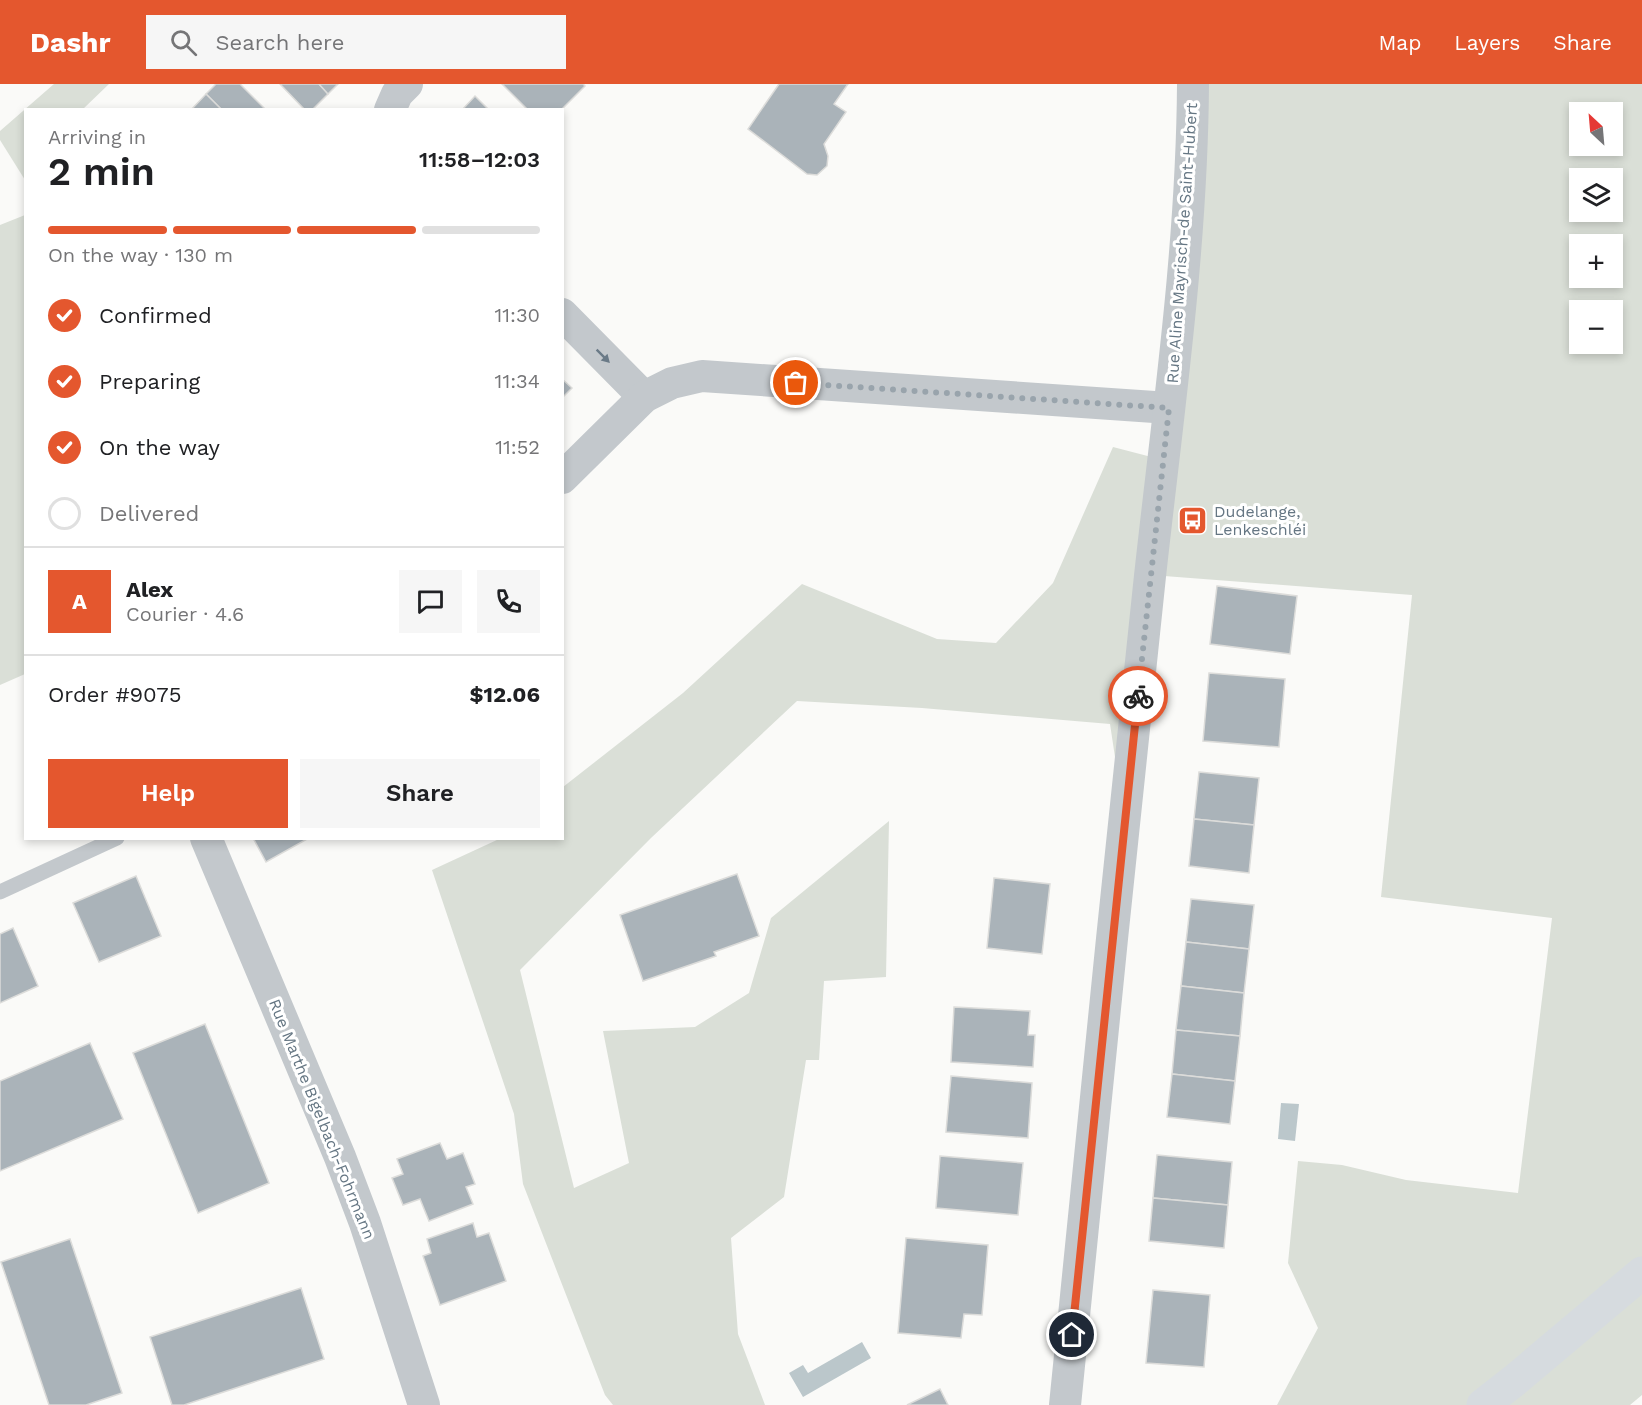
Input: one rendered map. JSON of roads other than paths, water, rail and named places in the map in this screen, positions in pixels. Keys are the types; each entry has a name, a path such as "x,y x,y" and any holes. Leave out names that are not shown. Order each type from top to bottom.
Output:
{"main road":[{"path":"1482,1405 1642,1274"},
{"path":"1493,1405 1515,1380"}],"street":[{"path":"391,108 397,94 407,84"},
{"name":"Rue Aline Mayrisch-de Saint-Hubert","path":"1065,1405 1169,408 1187,215 1192,84"},
{"path":"564,316 644,397"},
{"path":"564,476 644,397 672,383 702,376 1169,408"},
{"name":"Rue Marthe Bigelbach-Fohrmann","path":"207,840 353,1190 420,1404"}],"lane":[{"path":"0,892 113,840"}],"place":[{"name":"Dudelange, Lenkeschléi","path":"1193,520"}]}
